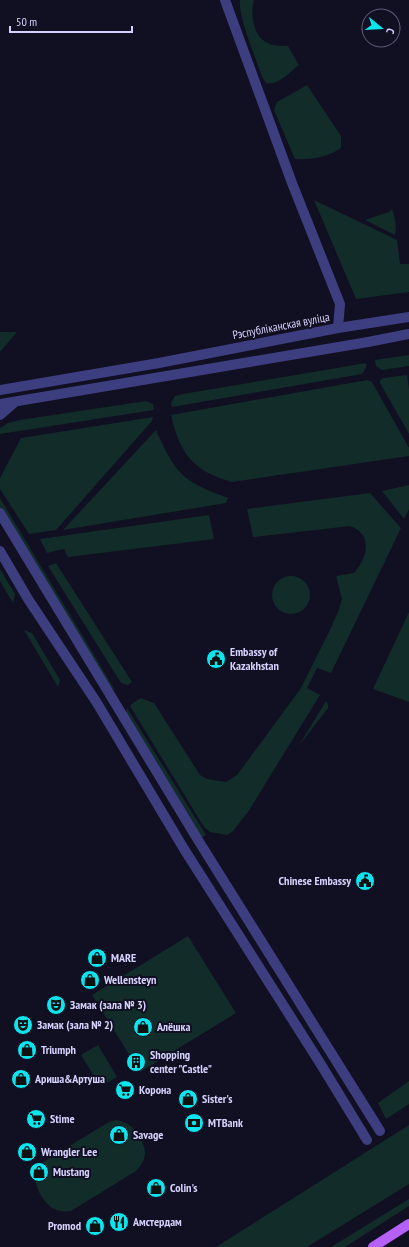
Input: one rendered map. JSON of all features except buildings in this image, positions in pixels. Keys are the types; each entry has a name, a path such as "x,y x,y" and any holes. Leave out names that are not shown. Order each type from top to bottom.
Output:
{"main road":[{"path":"373,1247 409,1224"}],"street":[{"path":"224,0 292,183 340,304 338,328"},
{"name":"Рэспубліканская вуліца","path":"0,390 159,363 338,328 409,316"},
{"path":"0,404 409,334"},
{"path":"0,415 17,401"},
{"path":"0,513 198,840 380,1131"},
{"path":"0,551 28,599 98,703 184,849 316,1056 367,1140"}],"green space":[{"path":"240,0 254,0 252,12 254,24 259,36 270,44 288,46 299,65 288,75 275,82 266,83 262,77 244,27"},
{"path":"307,85 341,136 341,148 331,154 319,157 295,159 274,110 277,102"},
{"path":"314,200 397,240 400,264 409,264 409,292 356,299"},
{"path":"392,209 396,229 395,235 365,220 389,212"},
{"path":"0,332 17,332 0,352"},
{"path":"409,355 409,366 382,370 376,366 375,360"},
{"path":"366,363 366,368 362,374 172,407 171,403 175,396 183,394"},
{"path":"407,375 409,389 409,434 380,383 380,380 383,378"},
{"path":"367,380 372,382 409,448 409,456 232,482 207,472 190,459 179,440 171,415"},
{"path":"146,401 153,404 154,410 0,434 0,428 8,423 20,420"},
{"path":"153,417 152,421 56,530 29,534 0,489 0,478 21,438"},
{"path":"156,430 165,450 177,469 194,483 228,498 226,503 63,530"},
{"path":"409,485 409,509 404,519 382,491"},
{"path":"370,493 401,528 331,673 317,668 307,688 320,695 248,812 232,832 227,835 210,832 204,827 130,706 141,698 154,703 200,775 207,779 226,782 237,775 301,688 338,612 342,599 336,576 354,573 362,561 366,547 363,535 358,530 350,526 253,537 247,509"},
{"path":"0,498 115,690 107,685 0,510"},
{"path":"209,515 214,539 68,557 64,549 47,553 40,539"},
{"path":"56,563 132,682 128,685 121,683 48,566"},
{"path":"0,569 15,594 13,603 0,581"},
{"path":"287,576 295,576 305,581 309,588 309,602 305,609 295,614 287,614 277,609 275,606 272,599 272,591 277,581 280,579"},
{"path":"409,612 409,702 373,689"},
{"path":"24,630 32,633 60,680 58,687"},
{"path":"326,701 328,708 298,747"},
{"path":"127,708 206,835 201,838 126,715"},
{"path":"188,936 236,1013 140,1072 92,995"},
{"path":"98,1045 117,1077 107,1083 102,1075 96,1079 81,1055"},
{"path":"409,1081 409,1104 386,1119 378,1103"},
{"path":"116,1120 130,1125 137,1133 145,1150 143,1162 136,1171 71,1211 62,1211 51,1207 42,1197 37,1188 36,1175 40,1166 43,1162 109,1122"},
{"path":"409,1125 409,1184 307,1247 216,1247"},
{"path":"409,1199 409,1206 345,1247 331,1247"}],"place":[{"name":"Embassy of Kazakhstan","path":"216,659"},
{"name":"Chinese Embassy","path":"365,881"},
{"name":"MARE","path":"97,958"},
{"name":"Wellensteyn","path":"90,980"},
{"name":"Замак (зала № 3)","path":"56,1005"},
{"name":"Замак (зала № 2)","path":"23,1025"},
{"name":"Алёшка","path":"143,1027"},
{"name":"Triumph","path":"27,1050"},
{"name":"Shopping center \"Castle\"","path":"136,1062"},
{"name":"Ариша&Артуша","path":"21,1079"},
{"name":"Корона","path":"125,1090"},
{"name":"Sister's","path":"188,1099"},
{"name":"Stime","path":"36,1119"},
{"name":"MTBank","path":"194,1123"},
{"name":"Savage","path":"119,1135"},
{"name":"Wrangler Lee","path":"27,1152"},
{"name":"Mustang","path":"39,1172"},
{"name":"Colin's","path":"156,1188"},
{"name":"Амстердам","path":"119,1222"},
{"name":"Promod","path":"95,1226"}]}
